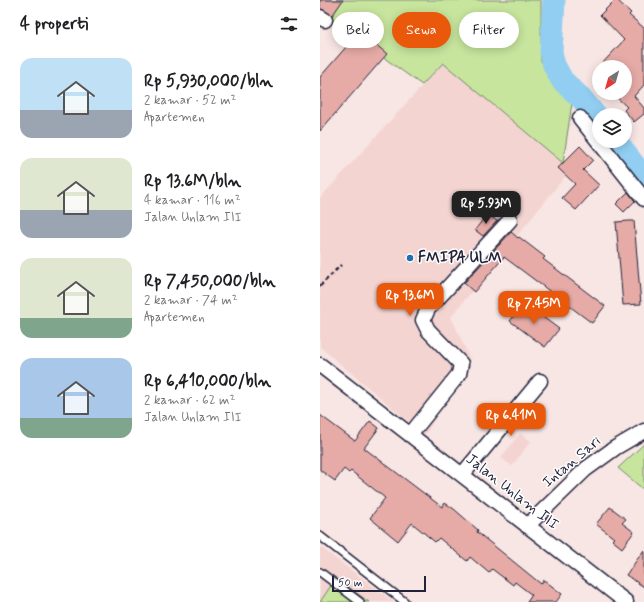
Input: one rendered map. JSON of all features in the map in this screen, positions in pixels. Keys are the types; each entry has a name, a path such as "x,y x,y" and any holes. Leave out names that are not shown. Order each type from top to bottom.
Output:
{"street":[{"path":"580,118 644,199"},
{"path":"410,435 459,374 461,364 428,330 423,320 428,309 510,220"},
{"name":"Jalan Unlam III","path":"320,365 626,602"},
{"path":"462,475 540,381"},
{"name":"Intan Sari","path":"527,526 586,468 615,448 644,431"}],"lane":[{"path":"320,536 405,602"},
{"path":"320,572 360,602"}],"path":[{"path":"320,286 341,265"}],"shaded area":[{"name":"FMIPA ULM","path":"443,63 572,168 451,317 471,361 425,435 320,347 320,198"},
{"path":"520,433 531,441 512,466 501,458"},
{"path":"320,547 394,602 320,602"}],"green space":[{"path":"320,0 541,0 541,61 572,103 563,163 443,63 422,85 370,48 384,48 384,12 332,12 332,21 320,12"},
{"path":"644,444 644,490 618,468"},
{"path":"336,578 369,602 320,602"}],"building":[{"path":"320,0 343,0 335,12 332,12 332,16 320,9"},
{"path":"615,0 617,0 631,13 629,15 644,28 644,85 634,96 644,108 644,114 634,122 632,120 632,108 626,108 627,107 620,100 632,100 632,60 605,60 624,40 600,15"},
{"path":"345,48 380,48 387,54 320,131 320,77"},
{"path":"580,146 593,160 583,170 599,185 576,210 562,198 575,184 558,168"},
{"path":"628,192 635,201 624,212 616,204"},
{"path":"487,214 497,221 483,236 475,230"},
{"path":"634,221 641,304 623,305 616,222"},
{"path":"511,232 545,257 543,259 605,306 592,323 504,257 474,292 464,283"},
{"path":"524,303 559,329 545,347 510,321"},
{"path":"320,415 355,441 370,421 379,428 364,448 442,507 445,503 454,509 478,530 477,532 541,584 544,580 562,594 556,602 527,602 532,595 515,582 513,585 492,569 489,573 470,557 467,561 439,538 435,542 412,523 398,541 370,518 385,498 351,471 349,473 344,469 335,481 320,470"},
{"path":"610,507 626,519 622,523 634,532 622,548 612,540 614,538 596,524"},
{"path":"644,550 644,587 626,575"}],"waterway":[{"path":"554,0 551,52 554,65 562,80 582,99 592,111"},
{"path":"621,148 644,178"}],"place":[{"name":"FMIPA ULM","path":"410,258"}]}
